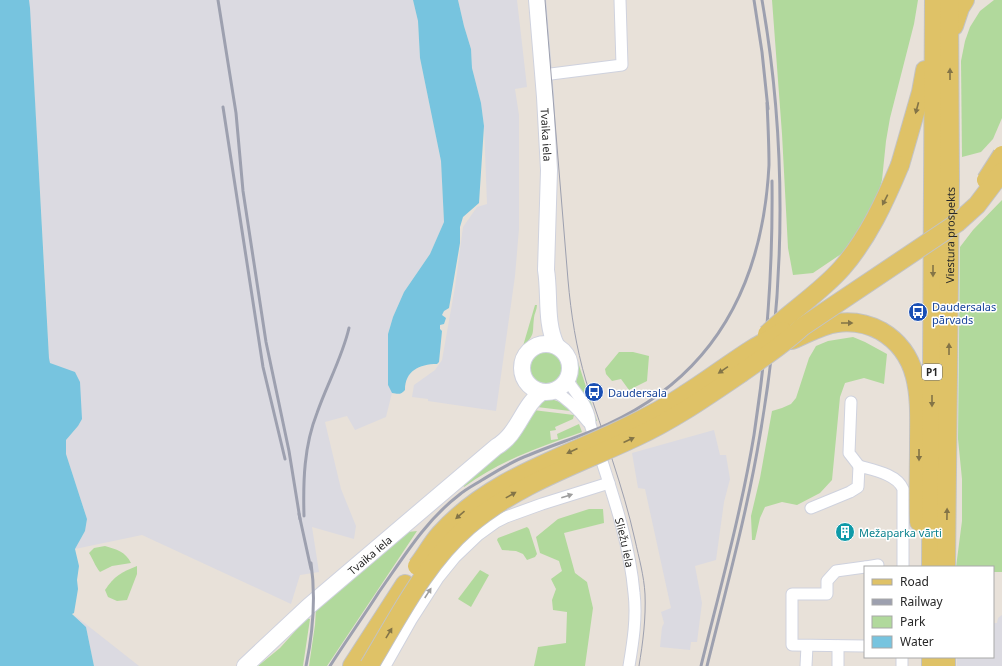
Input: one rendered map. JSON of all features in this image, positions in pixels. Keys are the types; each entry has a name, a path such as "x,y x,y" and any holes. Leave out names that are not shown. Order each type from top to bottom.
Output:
{"main road":[{"path":"755,347 771,331 819,291 842,268 857,249 888,195 912,129 921,92 934,0"},
{"name":"Viestura prospekts","path":"934,0 941,176 946,566"},
{"name":"Viestura prospekts","path":"931,566 941,176 950,47 950,0"},
{"path":"950,47 954,22 965,0"},
{"path":"352,666 405,584 440,534 477,501 517,476 656,412 683,396 755,347 775,336 956,211 976,193 992,172 1002,155"},
{"path":"784,344 802,327 957,223 977,205 1002,172"},
{"path":"369,666 414,590 434,563 468,526 488,510 527,487 664,423 784,344 813,330 837,323 855,323 875,328 892,338 904,351 914,372 919,402 919,514 922,566"}],"street":[{"name":"Tvaika iela","path":"246,666 310,606 496,447 504,442 512,433 536,396 563,385 567,379 570,372 569,359 563,350 556,345 551,330 546,270 549,170 537,0"},
{"path":"543,75 622,65 620,0"},
{"name":"Tvaika iela","path":"496,447 516,411 524,391 525,381 521,371 521,363 529,350 538,345 543,279 546,270"},
{"path":"538,345 549,343 556,345"},
{"name":"Sliežu iela","path":"567,379 588,412 590,424 621,524 630,563 634,594 634,630 629,666"},
{"path":"525,381 535,390 548,391"},
{"name":"Sliežu iela","path":"548,391 566,398 577,408 590,424"},
{"path":"851,402 849,453 859,466 896,480 903,489 903,566"},
{"path":"811,508 850,492 858,487 859,466"},
{"path":"388,665 411,620 438,578 455,557 478,535 496,522 506,517 609,483"},
{"path":"872,566 878,565"},
{"path":"864,567 836,571 827,581 827,594 792,594 792,645 864,646"},
{"path":"806,666 807,646"},
{"path":"838,646 838,666"}],"shaded area":[{"path":"29,0 413,0 418,21 420,58 441,161 444,222 430,254 404,292 393,317 388,334 388,385 392,393 386,417 355,430 347,416 325,422 341,489 356,526 354,539 312,527 319,572 300,575 291,604 142,535 75,549 85,531 87,519 66,454 66,440 78,426 54,365 50,363 49,358"},
{"path":"458,0 517,0 527,87 515,89 519,115 519,229 515,276 496,411 428,401 428,399 412,397 414,385 435,370 442,360 455,287 463,227 477,207 487,204 484,126 481,103 472,68 471,49"},
{"path":"714,430 720,455 726,455 730,479 724,502 716,560 695,566 702,603 697,642 691,642 690,650 660,647 662,627 664,623 661,612 671,608 645,489 638,488 632,453"},
{"path":"73,614 139,666 94,666 86,627"},
{"path":"1002,615 1002,666 957,666 957,658 994,658 994,623 997,623 998,618"}],"green space":[{"path":"772,0 918,0 914,24 890,118 882,180 877,199 847,250 813,273 793,275 788,248 782,134"},
{"path":"994,0 1002,0 1002,118 993,139 981,152 962,157 961,61 965,41 970,27 980,11"},
{"path":"1002,200 1002,572 994,572 994,566 956,566 962,521 962,479 958,439 960,247 973,230"},
{"path":"535,305 537,305 537,307 534,316 533,333 530,339 523,346"},
{"path":"853,337 887,354 884,384 864,378 845,383 840,397 832,480 820,493 797,505 782,502 765,507 760,518 755,540 752,540 751,516 760,478 772,411 791,404 796,398 809,358 816,346 828,341"},
{"path":"545,350 558,355 563,368 558,381 545,386 532,381 527,368 532,355"},
{"path":"619,352 633,352 649,356 647,381 629,390 621,379 612,381 606,374 605,369"},
{"path":"577,359 597,421 590,405 577,386"},
{"path":"551,399 560,402 570,411 537,407 543,400"},
{"path":"533,410 574,415 573,419 555,427 556,430 550,431 551,440 558,439 557,434 579,424 582,432 521,455 492,469 464,487 463,485"},
{"path":"589,509 603,509 604,523 564,533 575,573 587,582 593,608 585,666 534,666 538,647 566,643 567,612 553,610 552,600 556,589 551,579 562,571 559,561 540,553 536,537 558,519"},
{"path":"527,527 537,554 535,557 527,560 523,554 516,551 502,550 497,540 498,538"},
{"path":"417,531 327,666 309,666 316,609 408,532"},
{"path":"105,546 117,550 126,556 131,563 112,566 100,572 89,553 94,548"},
{"path":"137,566 137,574 127,600 117,601 108,597 105,590 112,581 123,573"},
{"path":"480,570 489,575 471,607 458,599"},
{"path":"307,618 310,619 303,666 258,666 280,648"}],"water":[{"path":"0,0 29,0 49,358 50,363 75,372 80,382 82,419 66,440 66,454 87,519 85,531 75,549 79,566 77,580 78,589 74,613 72,614 86,627 94,666 0,666"},
{"path":"413,0 458,0 471,49 472,68 481,103 484,126 479,203 463,217 460,227 460,243 449,308 444,311 442,315 446,318 444,324 440,325 440,329 442,331 439,362 437,364 424,365 410,373 407,378 405,390 398,394 392,393 388,385 388,334 393,317 404,292 430,254 444,222 441,161 420,58 418,21"}],"tram line":[{"path":"545,0 572,318 582,368 625,500 642,574 645,594 645,612 639,666"}],"railway":[{"path":"218,0 236,113 243,191 266,342 289,451 300,519"},
{"path":"754,0 762,52 768,109"},
{"path":"707,666 736,551 755,464 768,381 774,327 780,218 779,163 776,108 762,0"},
{"path":"330,666 415,540 447,505 467,489 511,463 608,424 646,403 678,379 705,351 727,320 744,285 757,248 765,208 769,165 767,103"},
{"path":"223,107 263,367 285,459"},
{"path":"701,666 737,522 749,464 759,403 766,340 770,277 772,181"},
{"path":"304,516 304,477 309,438 349,328"},
{"path":"299,514 311,569"},
{"path":"306,666 313,614 313,576 311,563"}],"place":[{"name":"Daudersalas pārvads","path":"918,312"},
{"name":"Daudersala","path":"594,392"},
{"name":"Mežaparka vārti","path":"845,532"}]}
